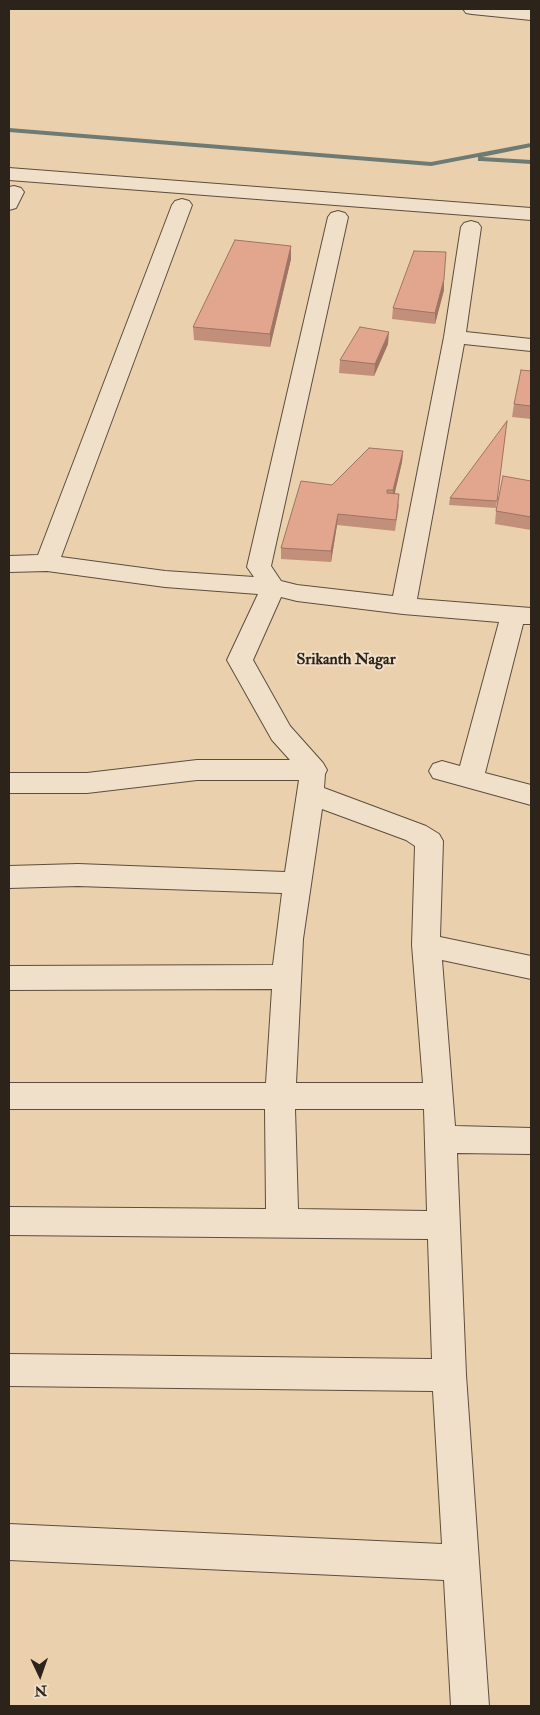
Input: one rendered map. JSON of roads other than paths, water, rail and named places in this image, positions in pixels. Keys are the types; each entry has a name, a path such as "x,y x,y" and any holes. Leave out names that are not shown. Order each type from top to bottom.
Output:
{"street":[{"path":"472,9 531,15"},
{"path":"10,191 531,232"},
{"path":"10,191 531,214"},
{"path":"47,563 182,205"},
{"path":"273,587 259,567 338,217"},
{"path":"403,606 455,337 471,227"},
{"path":"455,337 531,345"},
{"path":"9,564 47,563 165,579 273,587 297,593 403,606 522,615 470,778"},
{"path":"273,587 240,660 312,782 289,939 280,1096 282,1224"},
{"path":"9,783 87,783 197,770 312,782 429,841 426,945 439,1096 449,1375 470,1706"},
{"path":"442,771 531,795"},
{"path":"9,877 78,875 298,883"},
{"path":"426,945 531,967"},
{"path":"9,978 287,977"},
{"path":"9,1096 439,1096"},
{"path":"441,1139 531,1141"},
{"path":"9,1221 444,1225"},
{"path":"9,1370 449,1375"},
{"path":"9,1542 461,1563"}],"waterway":[{"path":"9,130 431,164 531,145"},
{"path":"481,159 531,162"}],"district":[{"name":"Srikanth Nagar","path":"346,661"}]}
